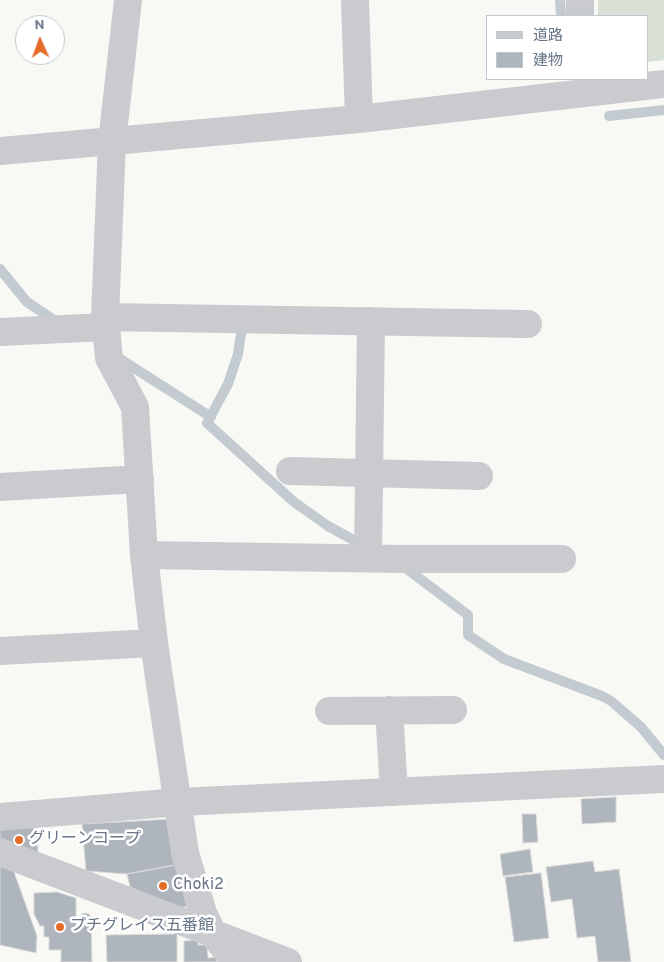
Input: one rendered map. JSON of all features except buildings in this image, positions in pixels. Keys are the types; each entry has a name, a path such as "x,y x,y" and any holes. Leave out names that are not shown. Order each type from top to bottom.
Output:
{"street":[{"path":"128,0 112,142 106,322 110,358 135,407 144,555 154,643 179,802 185,853 203,913 213,934 236,962"},
{"path":"354,0 359,118"},
{"path":"580,0 580,15"},
{"path":"0,151 359,118 582,86 664,84"},
{"path":"370,321 369,473 377,554"},
{"path":"0,332 106,322 370,321 528,324"},
{"path":"290,471 479,476"},
{"path":"0,487 140,479"},
{"path":"144,555 377,554 562,559"},
{"path":"0,651 154,643"},
{"path":"389,710 394,792"},
{"path":"329,711 453,710"},
{"path":"0,817 179,802 664,779"},
{"path":"0,852 288,962"}],"shaded area":[{"path":"598,0 664,0 664,60 649,62 649,15 598,15"}],"waterway":[{"path":"560,0 561,15"},
{"path":"609,116 664,110"},
{"path":"0,269 27,302 57,322"},
{"path":"242,327 238,354 228,384 207,423 294,502 328,526 366,547"},
{"path":"117,357 211,417"},
{"path":"403,566 468,615 468,635 504,659 611,701 641,727 664,755"}],"place":[{"name":"グリーンコープ","path":"19,840"},
{"name":"Choki2","path":"163,886"},
{"name":"プチグレイス五番館","path":"60,927"}]}
